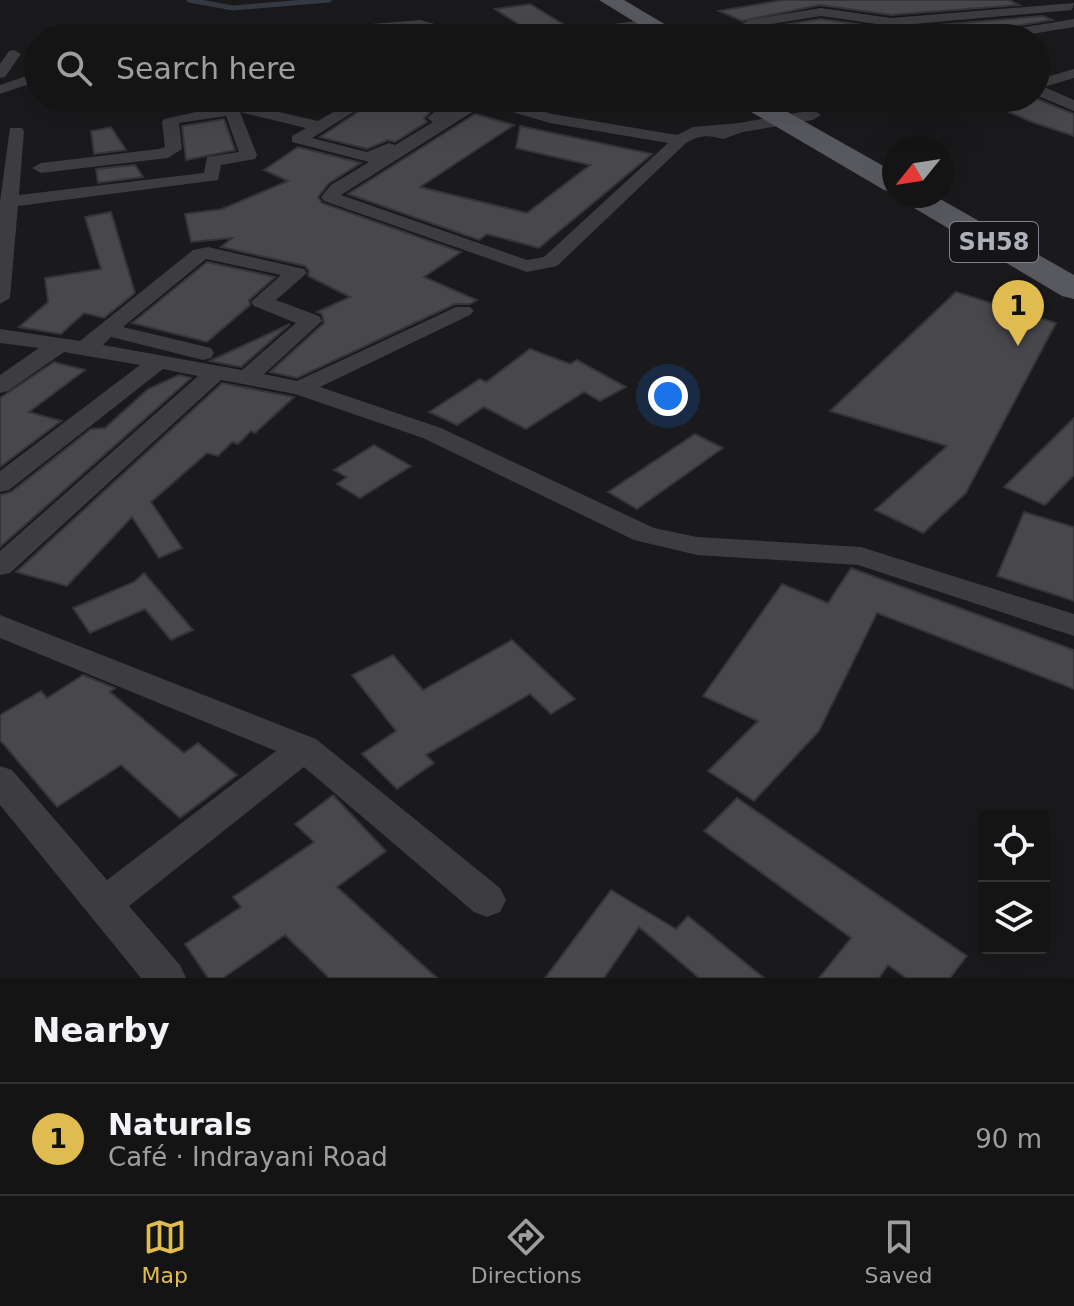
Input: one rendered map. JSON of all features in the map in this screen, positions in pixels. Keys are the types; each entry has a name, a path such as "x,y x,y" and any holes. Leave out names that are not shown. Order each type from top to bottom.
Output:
{"main road":[{"path":"599,3 621,24"},
{"path":"599,3 635,24"},
{"path":"787,112 882,176"},
{"path":"798,112 813,115 882,154"},
{"name":"SH58","path":"954,195 1074,262"},
{"name":"SH58","path":"935,208 1074,289"}],"street":[{"path":"1055,0 1073,6"},
{"path":"749,24 833,6 891,22 1073,6"},
{"path":"1050,27 1074,23"},
{"path":"0,74 14,54"},
{"path":"1050,82 1074,73"},
{"path":"0,90 24,81"},
{"path":"1050,94 1074,106"},
{"path":"41,168 167,153 174,149 172,120 220,112"},
{"path":"9,202 212,176 213,161 249,155 232,112"},
{"path":"262,112 320,126"},
{"path":"344,112 299,140 375,157 443,112"},
{"path":"461,112 337,189 330,197 515,263 536,265 550,262 684,137"},
{"path":"527,112 684,137 725,134 776,112"},
{"path":"0,298 16,131"},
{"path":"62,196 63,166"},
{"path":"0,336 216,372 254,372 311,321 261,303 297,273 202,253 85,348"},
{"path":"300,388 463,311"},
{"path":"108,330 254,372 432,433 644,534 672,544 706,548 829,550 861,556 1074,625"},
{"path":"0,386 60,344"},
{"path":"0,484 160,361"},
{"path":"0,566 216,372"},
{"path":"0,626 304,748 487,900"},
{"path":"104,904 304,748"},
{"path":"0,780 166,978"}],"building":[{"path":"783,0 1009,0 1019,5 891,15 820,5 742,21 719,11"},
{"path":"530,4 563,24 518,24 495,9"},
{"path":"1043,16 1052,20 1027,24 949,24"},
{"path":"821,19 856,24 788,24"},
{"path":"1050,104 1074,114 1074,136 1009,112 1050,112"},
{"path":"358,112 430,112 424,118 427,122 395,142 388,140 367,149 320,137"},
{"path":"475,114 514,125 420,187 527,213 590,165 516,148 520,126 652,154 539,248 487,234 479,240 348,194"},
{"path":"224,119 235,150 186,160 182,126"},
{"path":"111,127 126,150 94,154 91,131"},
{"path":"298,147 361,163 329,183 318,197 322,203 461,252 424,277 477,300 470,304 455,304 297,378 270,372 324,323 322,314 317,312 350,297 308,276 305,266 221,247 232,238 191,242 185,214 222,209 288,181 264,170"},
{"path":"135,165 143,177 98,183 96,169"},
{"path":"111,212 135,293 104,318 84,313 61,334 19,327 48,302 45,278 101,269 85,217"},
{"path":"207,262 275,277 249,300 250,305 207,342 132,323"},
{"path":"956,292 1056,323 966,493 923,533 875,510 947,446 830,411"},
{"path":"290,324 241,367 210,361 214,359"},
{"path":"530,349 570,364 577,360 626,387 600,401 584,392 526,429 484,407 457,425 429,412 480,379 486,382"},
{"path":"54,362 85,370 29,412 61,421 0,467 0,398"},
{"path":"179,375 191,378 0,547 0,495 11,492 91,429 105,428 148,389"},
{"path":"222,383 294,397 255,433 251,431 238,444 232,442 218,456 207,453 151,502 182,548 159,558 132,517 67,586 16,572"},
{"path":"1074,418 1074,475 1045,505 1004,487"},
{"path":"695,434 723,448 637,509 608,492"},
{"path":"374,445 411,466 360,498 337,484 347,477 334,470"},
{"path":"1024,512 1074,527 1074,601 997,576"},
{"path":"851,568 1074,650 1074,689 877,613 819,731 754,801 708,771 758,721 703,696 782,584 828,603"},
{"path":"144,573 193,630 171,640 145,609 90,633 73,608 134,582"},
{"path":"512,640 575,699 551,714 530,694 426,755 434,763 397,789 362,754 396,731 352,675 393,655 423,690"},
{"path":"83,675 115,688 110,692 184,753 198,743 237,775 180,818 121,765 57,807 0,740 0,715 41,691 47,698"},
{"path":"333,795 386,851 337,887 437,978 329,978 285,935 223,978 208,978 185,944 241,907 233,897 314,842 295,824"},
{"path":"737,798 967,956 950,978 906,978 888,965 879,978 819,978 851,938 704,831"},
{"path":"611,890 676,929 688,916 764,978 699,978 639,927 604,978 545,978"}],"waterway":[{"path":"189,0 233,8 329,0"}],"place":[{"name":"Naturals","path":"1018,346"}]}
